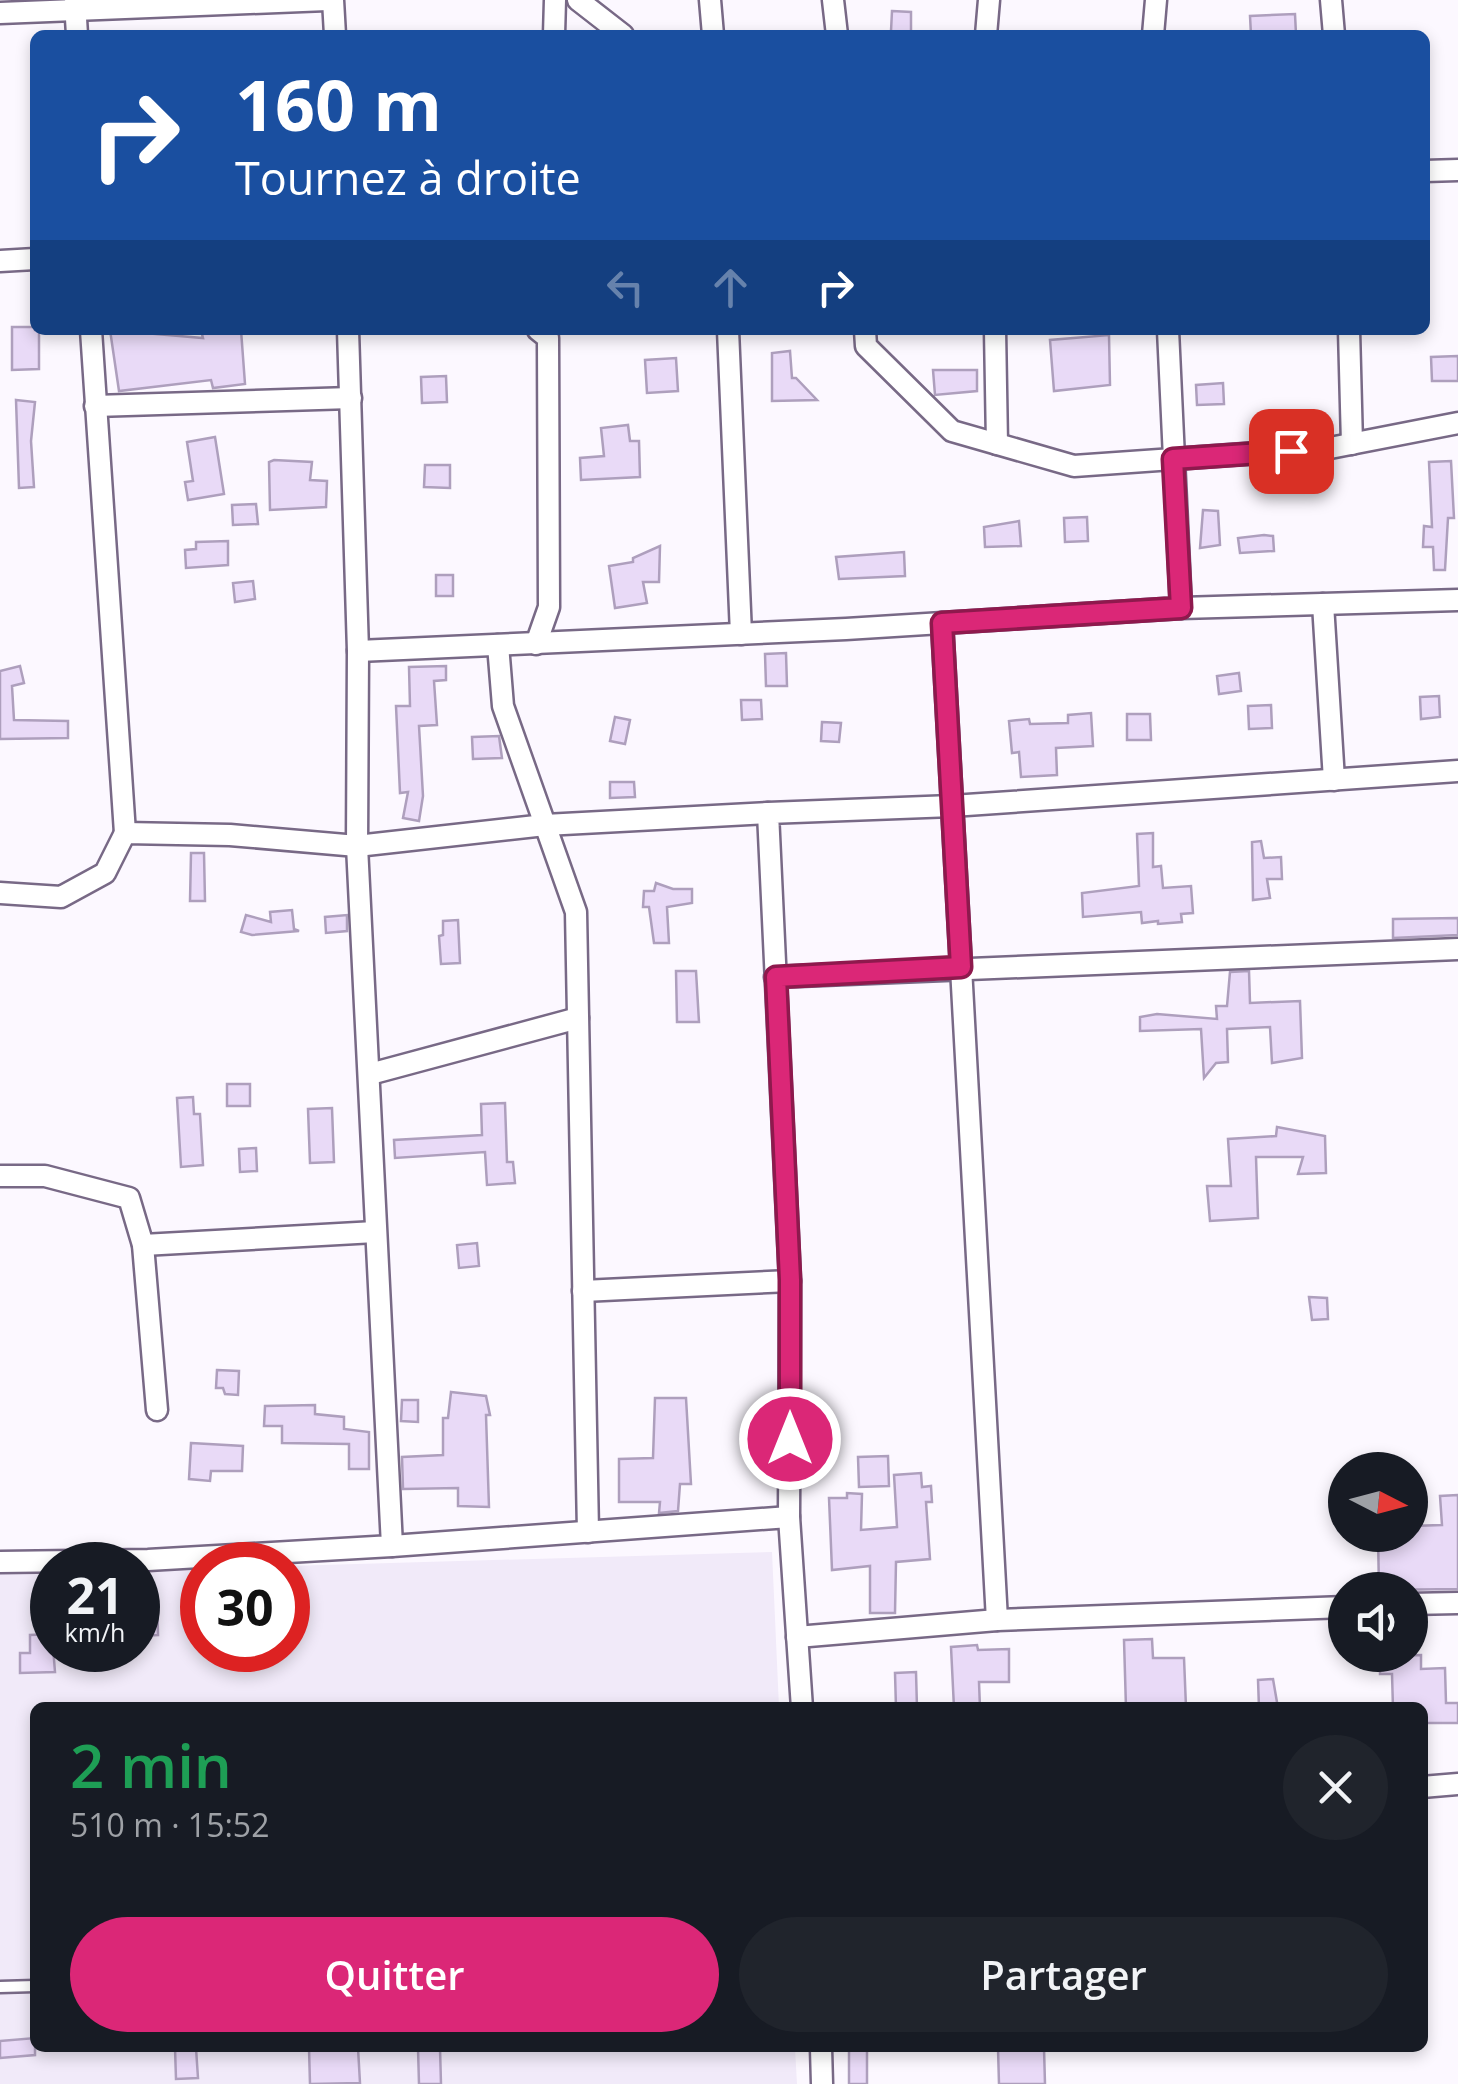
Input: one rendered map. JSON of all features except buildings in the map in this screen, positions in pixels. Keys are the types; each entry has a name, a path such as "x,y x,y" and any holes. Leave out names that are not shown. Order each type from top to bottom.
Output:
{"street":[{"path":"0,13 76,6 330,0 334,30"},
{"path":"554,0 554,30"},
{"path":"578,0 617,30"},
{"path":"710,0 712,30"},
{"path":"833,0 837,30"},
{"path":"986,30 989,0"},
{"path":"1153,30 1156,0"},
{"path":"1331,0 1334,30"},
{"path":"1430,171 1458,170"},
{"path":"0,261 30,259"},
{"path":"0,893 61,897 105,873 125,832 91,335"},
{"path":"348,335 358,651 358,846 392,1546"},
{"path":"536,644 549,607 548,338 544,335"},
{"path":"728,335 741,634"},
{"path":"865,335 866,346 952,431 1074,466 1352,444 1458,423"},
{"path":"995,335 996,444"},
{"path":"1168,335 1181,608"},
{"path":"1348,335 1352,444"},
{"path":"95,406 352,398"},
{"path":"358,651 741,634 1181,608 1458,600"},
{"path":"1323,604 1334,780"},
{"path":"942,623 997,1620"},
{"path":"498,645 503,706 576,912 588,1532"},
{"path":"125,832 230,835 358,846 546,826 768,812 952,806 1458,771"},
{"path":"768,812 790,1280 788,1517 802,1702"},
{"path":"776,977 1458,949"},
{"path":"370,1074 578,1018"},
{"path":"0,1176 46,1176 129,1198 143,1245 156,1410"},
{"path":"143,1245 375,1232"},
{"path":"583,1290 790,1280"},
{"path":"0,1562 148,1560 788,1517"},
{"path":"1428,1603 1458,1602"},
{"path":"797,1637 997,1620 1328,1608"},
{"path":"1428,1786 1458,1784"},
{"path":"821,2052 822,2084"}],"lane":[{"path":"0,1986 30,1986"}],"shaded area":[{"path":"772,1552 779,1702 30,1702 30,2052 795,2052 797,2084 0,2084 0,1574 30,1573 30,1672 160,1672 160,1569 180,1569 180,1672 310,1672 310,1565"}],"route":[{"path":"790,1439 790,1280 776,977 961,967 942,623 1181,608 1173,459 1291,451"}]}
